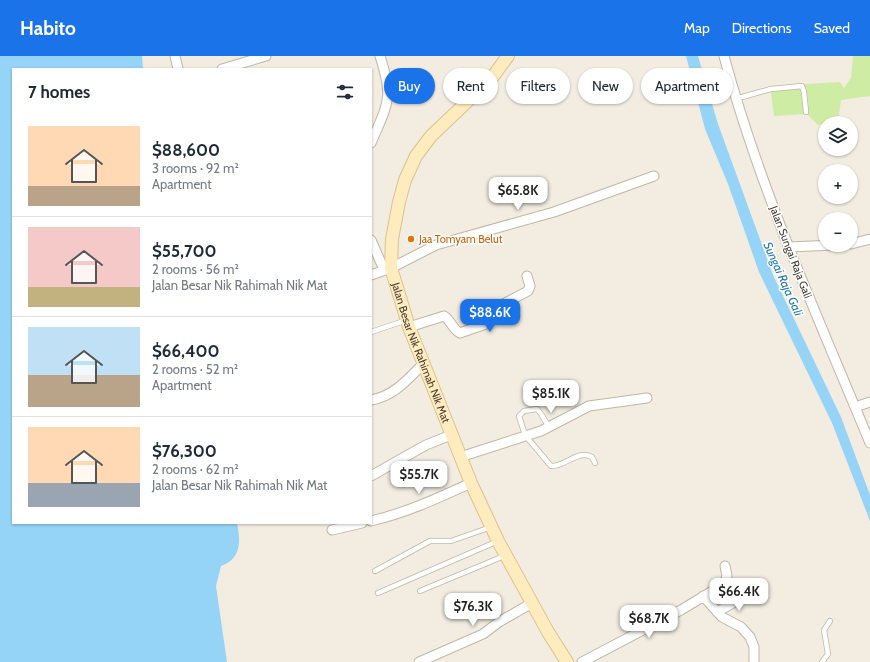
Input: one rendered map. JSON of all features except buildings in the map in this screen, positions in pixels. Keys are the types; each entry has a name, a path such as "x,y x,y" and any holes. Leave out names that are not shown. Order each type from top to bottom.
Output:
{"street":[{"path":"174,56 178,68"},
{"path":"225,68 266,56"},
{"path":"372,138 375,124 387,106 389,93 388,80 380,56"},
{"name":"Jalan Besar Nik Rahimah Nik Mat","path":"508,56 491,79 431,136 416,156 405,180 399,202 388,269 451,435 491,527 532,603 567,662"},
{"name":"Jalan Sungai Raja Gali","path":"724,56 735,99 788,247 870,443"},
{"path":"372,275 388,269 436,245 554,212 654,176"},
{"path":"858,242 870,239"},
{"path":"372,242 381,263 388,269"},
{"path":"788,247 818,246"},
{"path":"408,323 444,316 449,320 454,329 460,333 483,325 487,322 490,310 528,291 530,286 527,276"},
{"path":"372,400 387,396 399,389 423,364"},
{"path":"460,457 549,428 589,406 647,398"},
{"path":"855,406 870,402"},
{"path":"372,475 426,445 451,435"},
{"path":"372,521 389,517 422,505 471,483"},
{"path":"332,530 358,524"},
{"path":"582,662 678,612 724,584 727,576 725,566"},
{"path":"717,612 750,593"},
{"path":"703,596 722,617 741,627 750,637 754,647 754,662"},
{"path":"419,662 483,634 498,623 532,603"}],"lane":[{"path":"735,99 771,89 802,86 804,89 806,112"},
{"path":"372,332 408,323"},
{"path":"549,428 542,414 537,409 524,412 519,416 525,435 551,466 560,465 582,455 592,457 595,463"},
{"path":"374,572 430,541 451,541 491,527"},
{"path":"378,593 498,541"},
{"path":"420,591 506,555"},
{"path":"822,662 828,654 824,630 830,621"}],"green space":[{"path":"853,56 870,56 870,96 841,100 839,116 818,116 818,125 807,114 774,116 770,86 840,82 844,88 851,78"}],"water":[{"path":"0,56 142,56 143,68 12,68 12,524 237,524 239,537 238,549 236,554 228,563 221,566 216,586 227,662 0,662"},
{"path":"686,56 698,56 702,68 689,68"},
{"path":"698,104 712,104 773,275 841,417 870,495 870,521 832,423 759,272 728,184 705,129"}],"place":[{"name":"Jaa Tomyam Belut","path":"411,239"}],"water label":[{"name":"Sungai Raja Gali","path":"783,279"}]}
